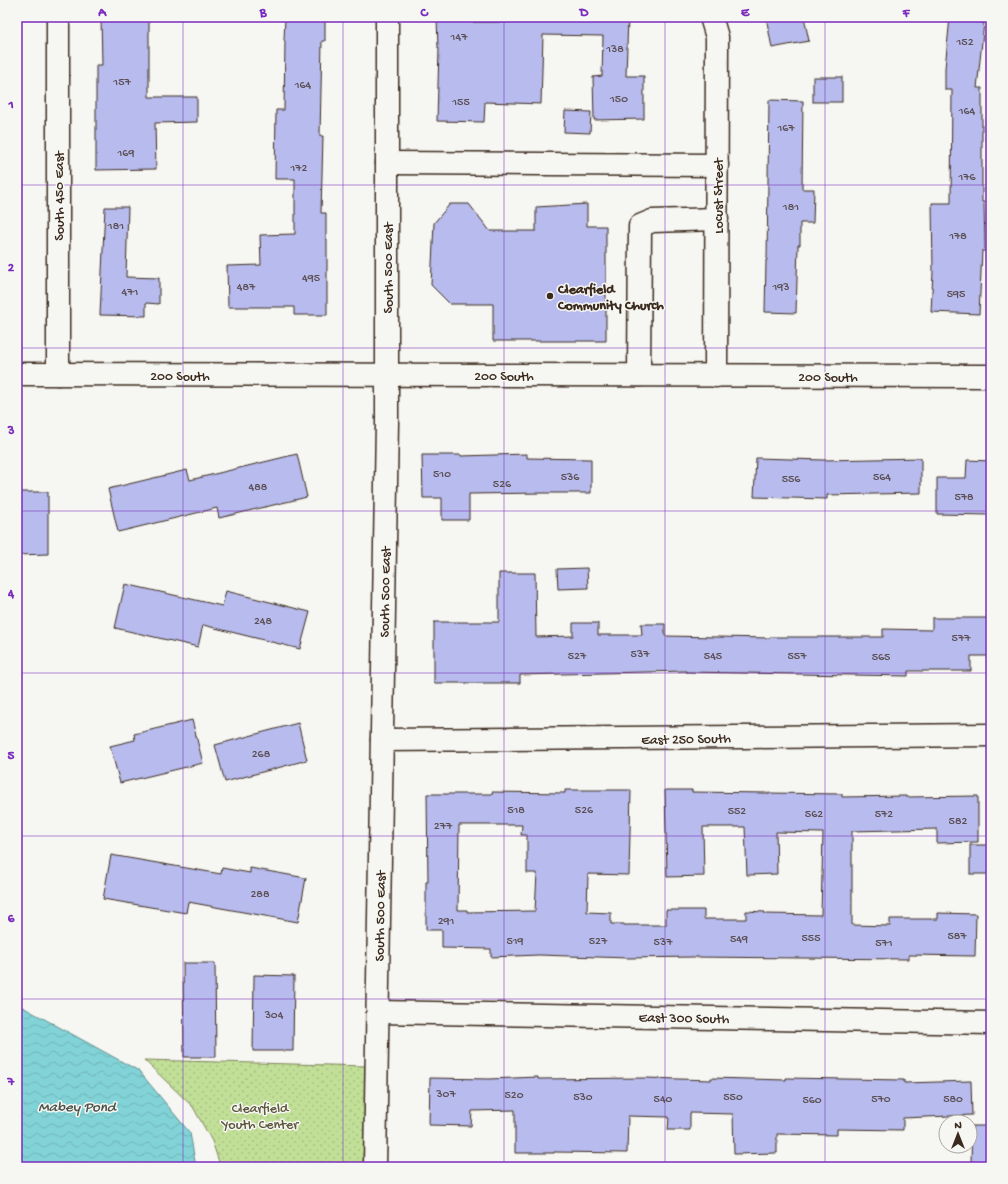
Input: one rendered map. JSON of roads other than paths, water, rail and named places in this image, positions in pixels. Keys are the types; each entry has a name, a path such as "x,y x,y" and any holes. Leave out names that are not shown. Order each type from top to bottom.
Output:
{"street":[{"name":"South 450 East","path":"58,17 58,374"},
{"name":"South 500 East","path":"375,1167 387,375 387,17"},
{"name":"Locust Street","path":"711,17 717,37 716,376"},
{"path":"387,163 717,165"},
{"path":"639,376 640,226 652,221 717,219"},
{"name":"200 South","path":"17,374 991,376"},
{"name":"East 250 South","path":"382,740 991,735"},
{"name":"East 300 South","path":"378,1012 991,1023"}],"water":[{"name":"Mabey Pond","path":"17,1004 139,1071 190,1133 196,1167 17,1167"}],"place":[{"name":"Clearfield Community Church","path":"550,296"}],"park label":[{"name":"Clearfield Youth Center","path":"260,1116"}]}
